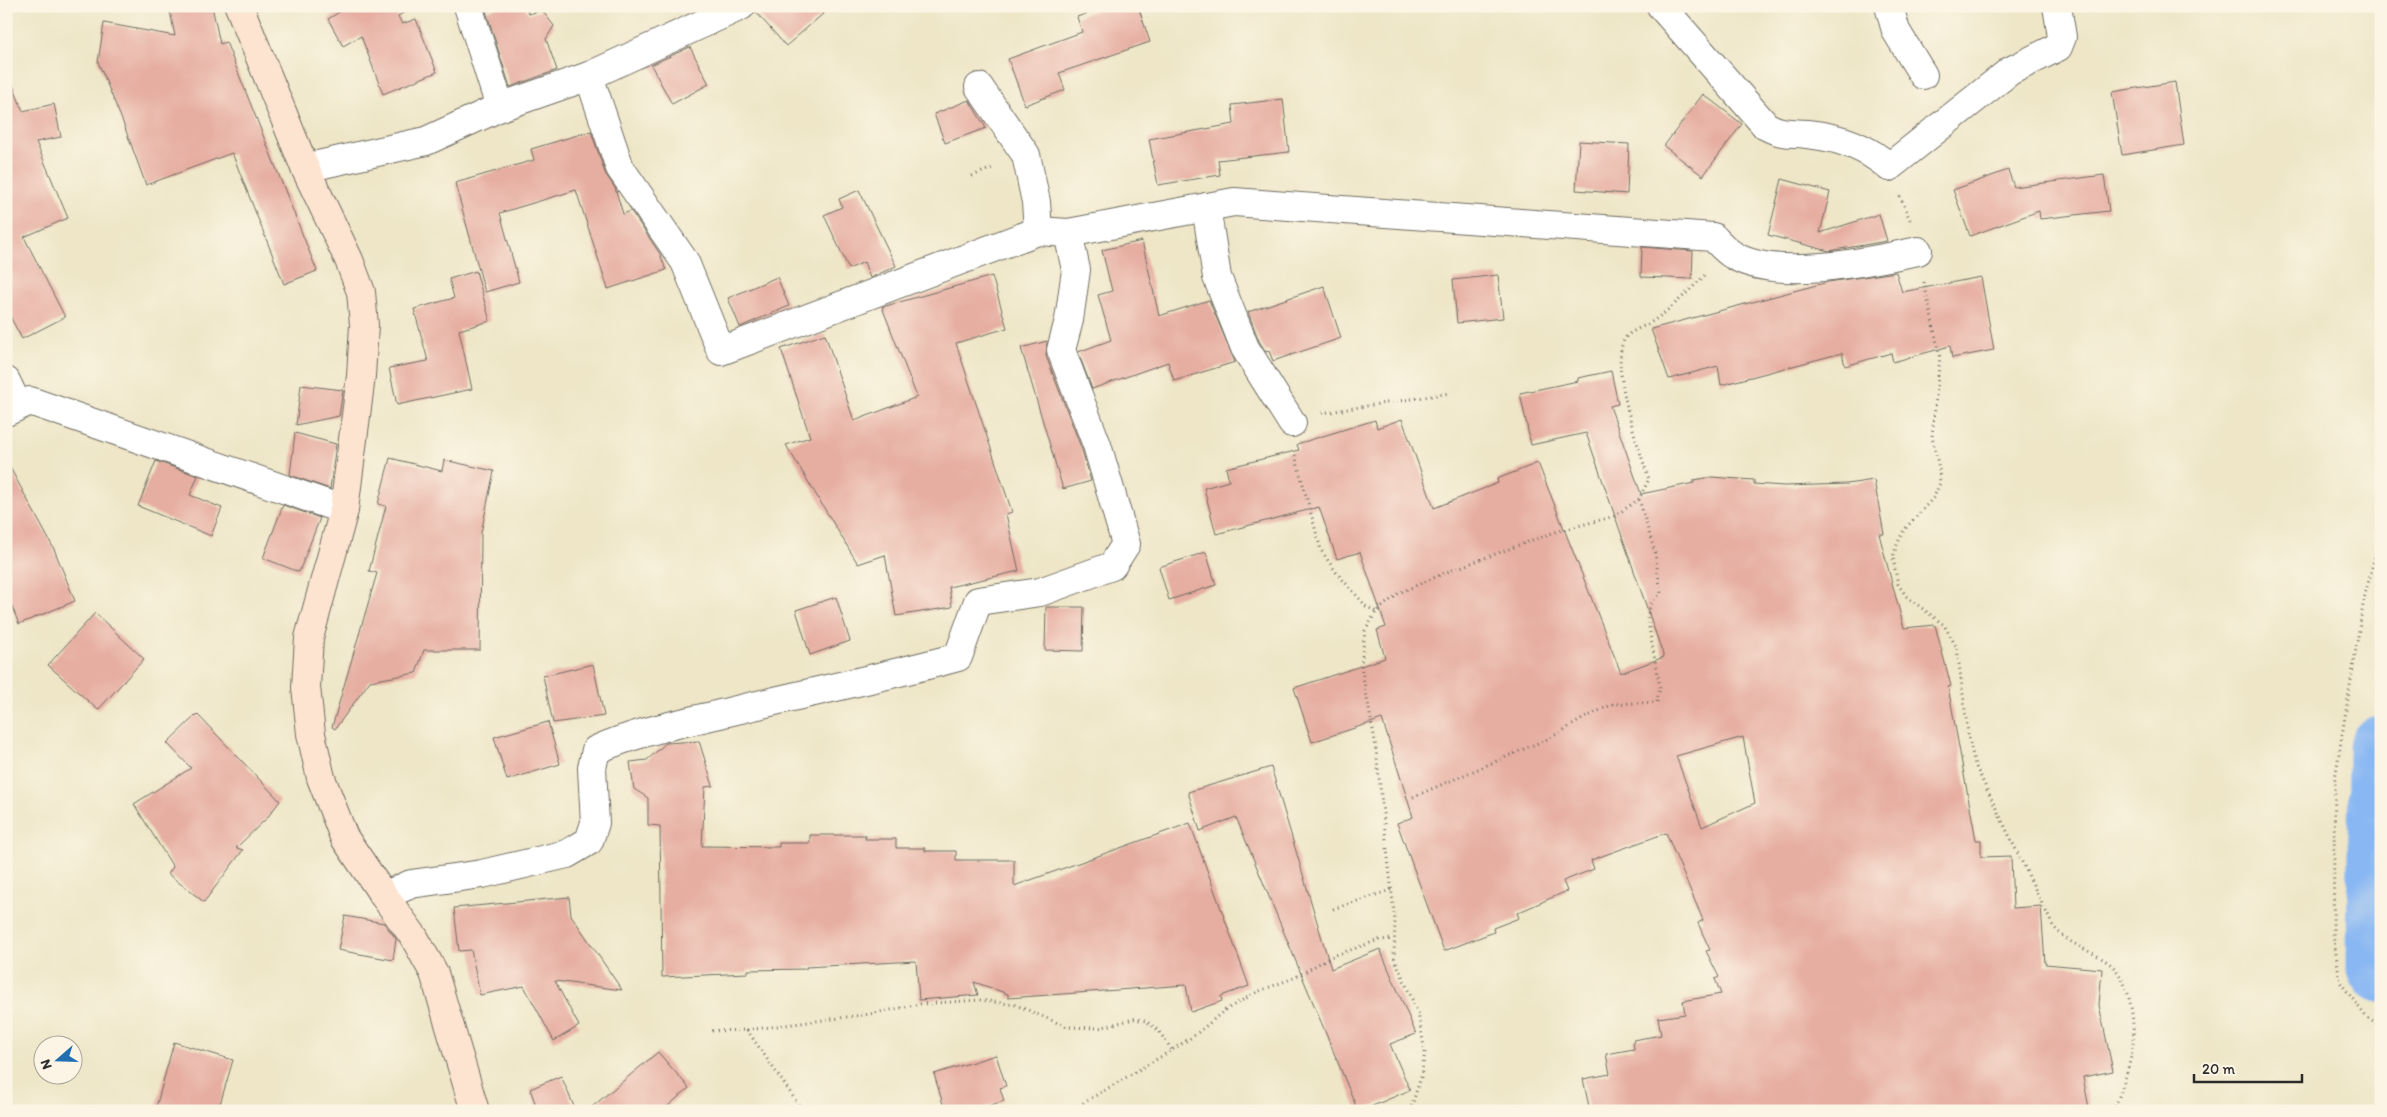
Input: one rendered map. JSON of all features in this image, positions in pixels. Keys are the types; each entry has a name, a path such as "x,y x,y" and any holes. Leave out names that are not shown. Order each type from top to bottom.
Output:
{"street":[{"path":"239,6 305,168 349,260 361,292 364,325 361,376 344,510 309,638 306,687 310,734 321,778 344,837 414,937 434,973 475,1111"},
{"path":"468,6 500,107"},
{"path":"305,168 426,141 500,107 589,76 741,6"},
{"path":"1661,6 1766,126 1780,133 1808,134 1851,142 1889,167 2010,71 2058,47 2062,37 2057,6"},
{"path":"1889,6 1896,31 1923,75"},
{"path":"589,76 620,168 685,262 721,351 1038,231 1068,233 1234,202 1713,237 1732,255 1755,264 1791,268 1859,263 1918,251"},
{"path":"979,87 1026,155 1036,202 1038,231"},
{"path":"1206,207 1217,277 1245,348 1292,423"},
{"path":"384,896 412,884 482,874 567,854 589,841 595,822 592,768 596,750 616,742 700,719 958,657 978,602 1040,592 1112,566 1126,544 1097,445 1061,350 1069,320 1076,270 1068,233"},
{"path":"6,381 12,409 30,402 344,510"}],"path":[{"path":"1889,167 1911,223 1940,357 1937,402 1932,431 1940,484 1934,497 1904,530 1897,544 1893,557 1898,584 1906,596 1944,625 1957,648 1968,733 1975,765 2053,926 2063,939 2111,965 2122,978 2133,1020 2133,1044 2114,1111"},
{"path":"1410,1111 1421,1077 1425,1052 1418,1013 1394,958 1393,939 1395,921 1375,741 1361,666 1365,631 1376,612 1399,593 1447,572 1552,533 1615,516 1639,499 1649,479 1622,389 1620,363 1622,343 1628,335 1651,322 1689,292 1715,264 1713,237"},
{"path":"1376,612 1359,598 1321,550 1294,450 1292,423 1305,416 1359,405 1450,393"},
{"path":"1413,796 1552,737 1613,704 1657,702 1660,687 1647,616 1651,604 1661,593 1655,553 1639,499"},
{"path":"2381,533 2364,599 2335,779 2333,933 2340,982 2367,1018 2381,1027"},
{"path":"1333,908 1391,890"},
{"path":"1070,1111 1172,1050 1195,1035 1225,1010 1257,992 1296,977 1330,957 1379,940 1393,939"},
{"path":"712,1031 747,1030 870,1014 920,1004 980,1000 1016,1005 1067,1027 1099,1028 1134,1020 1146,1021 1158,1030 1172,1050"},
{"path":"747,1030 803,1111"}],"building":[{"path":"169,6 212,6 220,44 226,42 317,271 284,284 232,153 146,185 98,62 104,23 175,36"},
{"path":"349,6 416,6 398,16 402,24 416,19 437,72 383,94 361,36 343,46 328,19"},
{"path":"501,6 524,6 529,14 542,10 554,26 546,39 557,70 510,87 486,11"},
{"path":"756,6 832,6 786,46 755,11"},
{"path":"1108,6 1138,6 1150,42 1059,73 1065,90 1025,105 1008,59 1082,32 1077,17"},
{"path":"690,47 709,84 672,104 651,65"},
{"path":"7,71 23,111 54,104 61,137 36,142 68,218 24,237 65,317 22,339 6,309"},
{"path":"2175,82 2184,145 2122,155 2112,92"},
{"path":"1703,94 1742,124 1703,176 1664,146"},
{"path":"1283,99 1289,152 1218,160 1220,175 1158,185 1149,139 1234,124 1232,105"},
{"path":"969,100 986,128 945,143 934,114"},
{"path":"591,131 605,173 615,188 623,214 631,211 660,254 666,270 608,289 576,190 500,213 519,282 485,292 455,183 534,160 531,149"},
{"path":"1579,141 1629,144 1627,194 1576,190"},
{"path":"2008,170 2014,187 2104,175 2109,211 2040,219 2039,211 1970,236 1953,190"},
{"path":"1782,179 1830,192 1820,233 1879,214 1887,241 1829,251 1768,235"},
{"path":"859,190 896,266 870,278 864,262 849,269 824,215 842,207 839,199"},
{"path":"1142,241 1159,316 1209,300 1235,362 1174,381 1168,362 1092,389 1078,352 1111,340 1098,295 1112,291 1102,250"},
{"path":"1642,247 1693,251 1692,279 1641,277"},
{"path":"476,271 490,321 459,330 472,389 397,405 389,368 428,361 414,309 454,298 449,279"},
{"path":"1896,272 1902,292 1981,277 1994,350 1952,358 1950,346 1893,362 1891,353 1845,366 1842,353 1721,385 1718,366 1669,379 1651,329 1828,282"},
{"path":"1498,275 1503,318 1457,323 1453,280"},
{"path":"992,276 1007,328 956,343 1012,512 1006,514 1019,571 949,587 952,607 896,616 885,555 858,564 786,445 810,437 781,349 825,334 854,421 917,397 882,307"},
{"path":"777,277 789,306 740,327 728,298"},
{"path":"1324,286 1341,338 1273,361 1269,351 1266,352 1259,341 1248,312"},
{"path":"1047,341 1046,356 1082,450 1091,481 1063,489 1021,348"},
{"path":"1611,371 1618,404 1610,406 1641,494 1694,483 1694,480 1711,477 1754,480 1754,484 1784,486 1847,484 1874,480 1884,534 1879,534 1904,628 1935,625 1951,686 1948,687 1976,840 1981,840 1981,857 2011,856 2013,908 2041,906 2045,964 2102,969 2099,1005 2113,1071 2083,1077 2089,1108 2074,1111 1590,1111 1583,1079 1610,1074 1606,1054 1634,1049 1633,1040 1661,1035 1658,1018 1685,1014 1683,1001 1721,994 1715,979 1719,977 1706,951 1710,950 1698,923 1703,920 1666,833 1591,860 1594,869 1563,881 1567,891 1517,913 1519,918 1493,928 1494,932 1444,951 1397,823 1413,817 1382,719 1312,742 1294,688 1385,658 1377,630 1386,627 1360,552 1337,559 1319,507 1216,534 1204,488 1229,481 1226,468 1299,450 1297,444 1375,420 1377,428 1402,419 1434,508 1498,483 1497,479 1538,463 1621,673 1664,657 1586,433 1531,445 1520,393 1578,381 1578,378","holes":["1743,737 1755,803 1702,827 1676,756"]},
{"path":"301,385 343,390 339,416 296,425"},
{"path":"295,433 336,444 330,489 290,475"},
{"path":"390,458 442,471 444,460 494,471 481,533 480,650 424,650 416,673 370,681 335,729 332,727 377,573 369,571 386,506 378,504"},
{"path":"6,460 54,549 75,601 19,624 6,592"},
{"path":"156,461 198,476 190,495 222,508 211,536 138,506"},
{"path":"283,505 320,518 299,572 263,558"},
{"path":"1206,552 1216,585 1169,600 1159,567"},
{"path":"836,597 850,641 810,655 796,610"},
{"path":"1046,607 1084,607 1083,651 1045,650"},
{"path":"95,613 144,659 98,710 48,665"},
{"path":"593,664 604,716 553,723 543,676"},
{"path":"197,714 280,801 267,818 236,848 243,850 204,902 168,874 173,867 134,804 191,768 167,743"},
{"path":"548,722 560,764 507,780 494,737"},
{"path":"699,741 713,786 705,787 702,846 779,847 779,843 810,843 810,835 866,835 865,839 896,839 896,848 925,848 925,851 956,851 956,860 1014,860 1014,886 1190,823 1249,986 1221,996 1222,1001 1191,1012 1186,985 1008,998 1008,994 974,982 978,995 919,1000 916,961 806,967 806,969 748,970 748,973 662,977 660,826 648,825 648,798 634,789 630,762 647,760 666,743"},
{"path":"1271,767 1331,969 1380,949 1416,1034 1390,1044 1410,1090 1361,1111 1358,1111 1236,817 1200,831 1188,792"},
{"path":"569,897 571,915 622,990 555,981 579,1026 554,1041 524,986 480,995 471,950 459,951 454,908"},
{"path":"345,916 384,923 396,939 393,960 338,950"},
{"path":"174,1042 233,1060 218,1111 155,1111"},
{"path":"658,1052 689,1088 662,1111 587,1111"},
{"path":"996,1055 1006,1086 1000,1088 1004,1101 973,1111 945,1111 934,1074"},
{"path":"561,1076 576,1111 538,1111 530,1089"}],"waterway":[{"path":"2381,748 2379,968 2381,969"}]}
